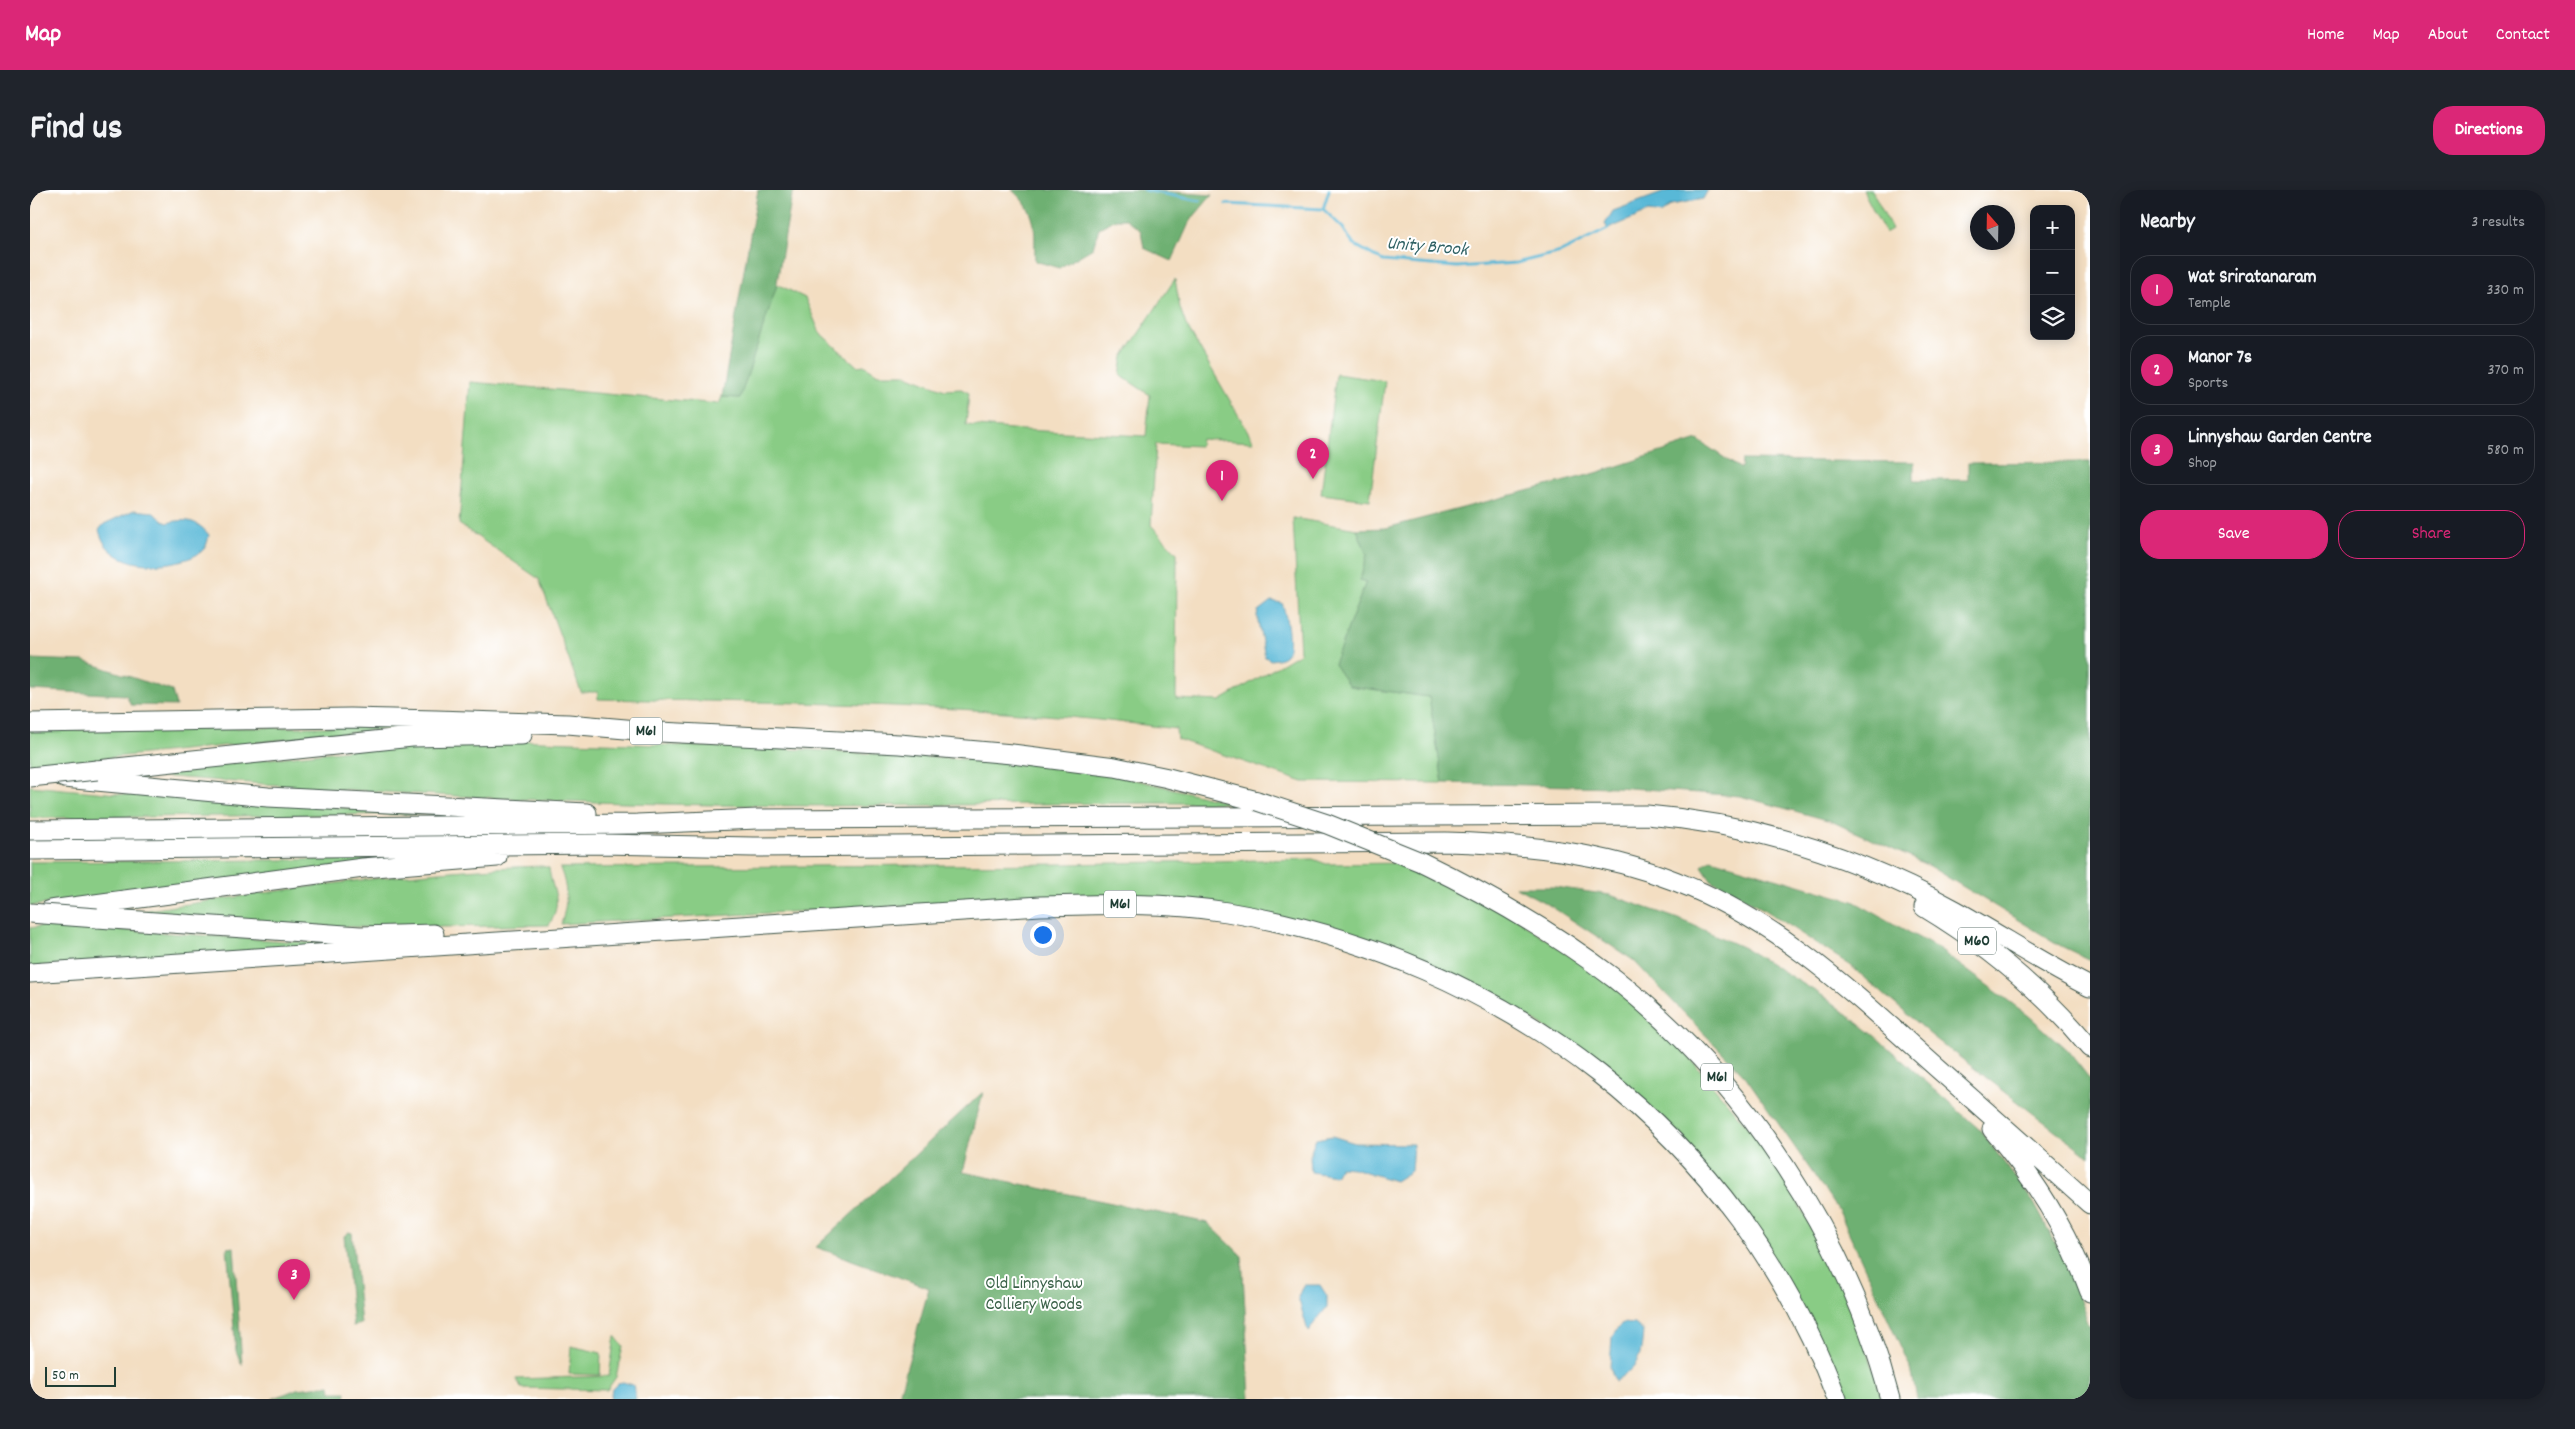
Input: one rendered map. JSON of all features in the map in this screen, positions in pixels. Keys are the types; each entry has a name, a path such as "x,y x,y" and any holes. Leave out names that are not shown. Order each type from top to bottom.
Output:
{"highway":[{"name":"M61","path":"30,723 350,718 568,724 660,732 900,744 1012,754 1115,767 1211,788 1328,824 1421,862 1498,901 1531,921 1615,979 1683,1041 1720,1081 1772,1148 1813,1213 1856,1301 1890,1399"},
{"name":"M61","path":"30,776 412,737 660,732"},
{"name":"M61","path":"30,776 268,797 758,820"},
{"name":"M61","path":"30,830 637,824 758,820 1646,815 1756,831 1844,858"},
{"name":"M61","path":"30,850 602,844 753,847 1446,842 1512,844 1578,853 1627,865 1676,881 1763,924 1830,972 1942,1072"},
{"name":"M61","path":"30,913 421,862 528,855 602,855 753,847"},
{"name":"M60","path":"1844,858 1954,909 2090,987"},
{"name":"M60","path":"1844,858 1946,920 1991,952 2042,995 2090,1048"},
{"name":"M61","path":"30,973 1040,906 1138,904 1226,912 1324,933 1422,967 1487,999 1572,1053 1625,1095 1673,1141 1740,1220 1781,1282 1822,1358 1837,1399"},
{"name":"M61","path":"30,913 360,936 777,923"},
{"path":"1942,1072 2090,1204"},
{"path":"1942,1072 2010,1149 2031,1177 2070,1245 2090,1292"}],"green space":[{"path":"758,190 796,190 792,195 776,288 740,398 722,397"},
{"path":"1012,190 1146,190 1212,195 1190,221 1172,261 1144,248 1141,231 1126,219 1116,219 1099,228 1093,248 1059,268 1035,261 1034,230 1031,214 1027,206"},
{"path":"1863,190 1872,190 1892,229 1885,233"},
{"path":"1175,279 1180,308 1186,325 1254,442 1201,439 1200,446 1156,444 1151,525 1177,553 1176,699 1220,701 1300,653 1293,518 1357,529 1367,555 1360,580 1366,582 1334,664 1349,686 1429,697 1443,783 1303,782 1177,739 1176,729 1104,720 960,709 815,703 598,699 598,692 581,692 539,579 459,524 470,382 719,404 722,397 739,398 777,284 805,298 820,333 857,366 864,365 878,374 904,374 945,390 961,389 969,393 966,425 1023,430 1146,436 1150,395 1120,375 1123,357"},
{"path":"1336,374 1385,381 1370,500 1321,494"},
{"path":"1698,440 1741,469 1742,460 1914,462 1914,480 1968,480 1968,463 2090,462 2090,960 2061,946 1929,866 1831,821 1740,796 1616,787 1443,783 1429,697 1349,686 1334,664 1366,582 1360,580 1367,555 1357,529 1386,528 1596,473"},
{"path":"30,659 84,661 172,691 176,706 131,705 126,695 30,690"},
{"path":"415,726 38,765 30,764 30,730"},
{"path":"512,740 810,750 1027,763 1102,772 1233,803 806,806 663,804 530,800 398,793 132,774 376,747"},
{"path":"30,786 129,795 129,791 423,814 30,818"},
{"path":"395,859 30,906 30,862"},
{"path":"1313,859 1326,864 1404,863 1496,904 1616,988 1689,1057 1750,1130 1795,1197 1837,1275 1867,1349 1882,1399 1844,1399 1752,1227 1563,1038 1466,980 1376,941 1293,919 1014,900 561,924 566,896 565,882 560,868 1065,864"},
{"path":"1711,859 1853,901 1937,948 2029,1016 2067,1050 2090,1079 2090,1157 1932,1036 1850,965 1755,904 1712,881 1702,866"},
{"path":"542,866 549,868 556,896 556,909 549,925 390,928 323,926 128,913 386,877 490,868"},
{"path":"1516,887 1555,887 1610,895 1684,921 1746,949 1823,996 1875,1036 1980,1130 2034,1203 2067,1265 2090,1328 2090,1399 1917,1399 1911,1369 1839,1211 1746,1077 1633,960 1549,905"},
{"path":"49,925 329,944 330,947 30,967 30,928"},
{"name":"Old Linnyshaw Colliery Woods","path":"983,1092 963,1172 1208,1223 1242,1256 1250,1399 898,1399 929,1288 816,1247"},
{"path":"349,1232 352,1233 361,1324 353,1326 344,1236"},
{"path":"234,1247 242,1365 236,1351 227,1248"},
{"path":"615,1336 623,1346 616,1377 607,1390 521,1388 516,1379 609,1376"},
{"path":"571,1346 601,1353 600,1375 569,1374"},
{"path":"330,1385 331,1392 346,1392 345,1399 272,1399 297,1389"}],"water":[{"path":"1670,190 1708,190 1703,199 1671,205 1661,214 1648,212 1608,229 1605,224 1613,211"},
{"path":"134,510 152,512 167,523 185,521 195,523 209,535 206,546 194,556 171,563 146,564 121,558 111,551 104,542 99,530 104,524"},
{"path":"1271,601 1282,603 1287,621 1288,651 1281,658 1271,660 1265,657 1257,616 1258,611"},
{"path":"1332,1136 1355,1143 1413,1144 1411,1171 1395,1181 1353,1168 1340,1167 1335,1176 1311,1172 1310,1154 1316,1139"},
{"path":"1303,1285 1320,1285 1327,1296 1327,1307 1308,1331 1298,1297"},
{"path":"1622,1323 1635,1324 1643,1331 1642,1340 1640,1355 1634,1366 1615,1381 1610,1367 1612,1337"},
{"path":"623,1382 633,1385 636,1399 610,1399 612,1389 618,1383"}],"waterway":[{"name":"Unity Brook","path":"1144,190 1200,201"},
{"path":"1323,209 1329,190"},
{"name":"Unity Brook","path":"1226,204 1323,209 1343,228 1353,244 1383,261 1457,267 1516,263 1561,252 1608,229"}],"place":[{"name":"Manor 7s","path":"1313,479"},
{"name":"Wat Sriratanaram","path":"1222,501"},
{"name":"Linnyshaw Garden Centre","path":"294,1300"}]}
